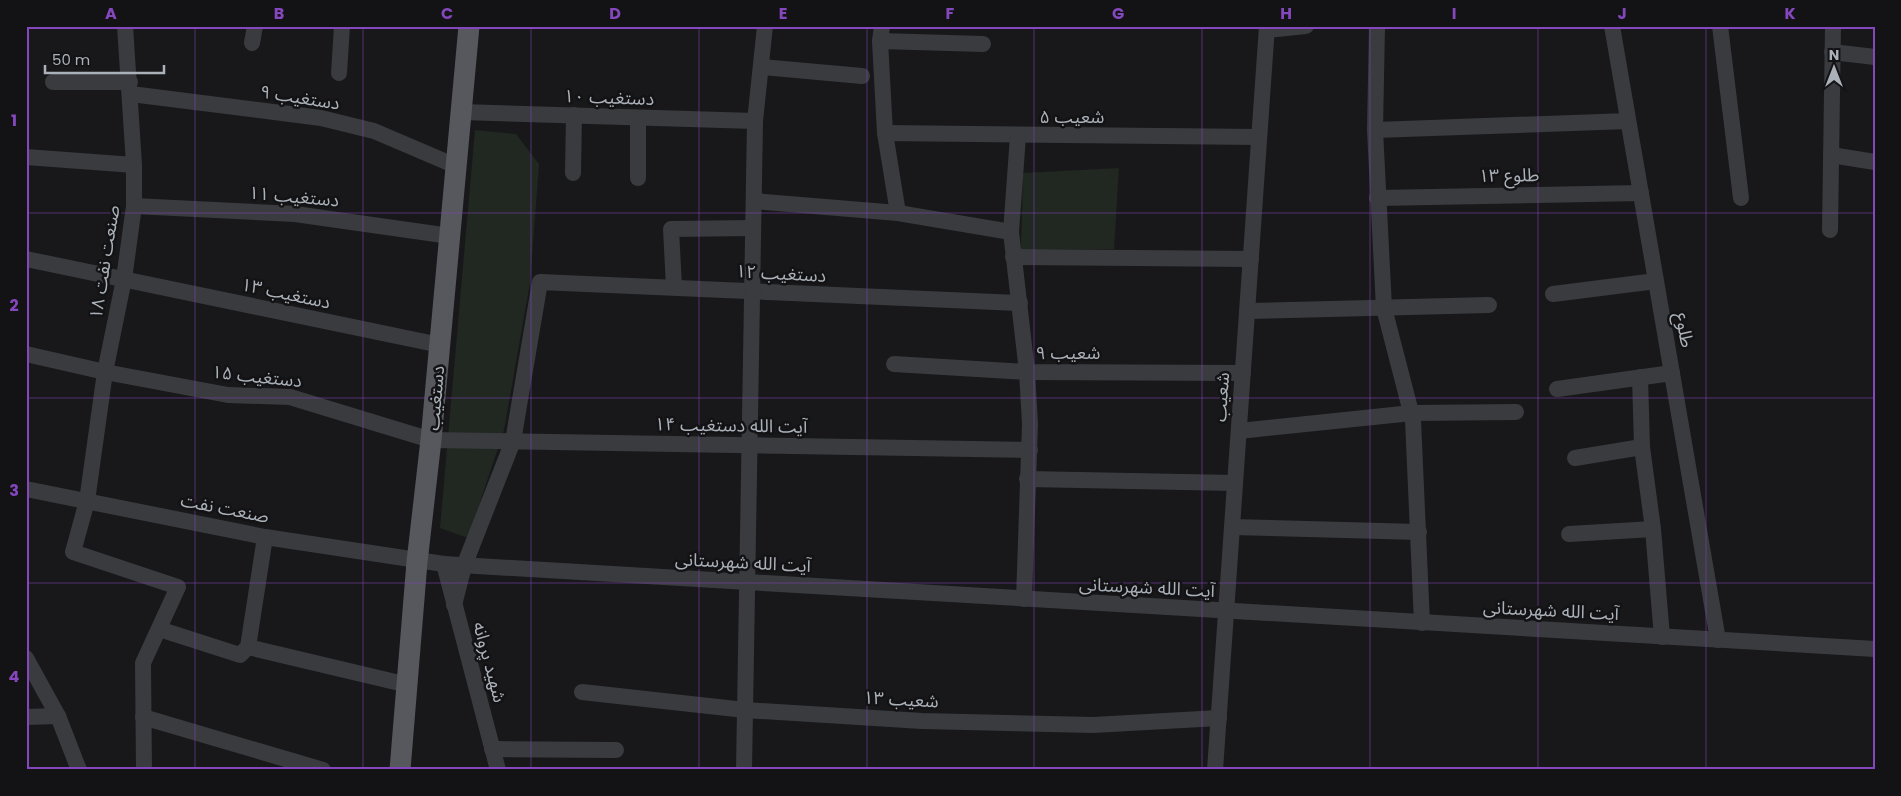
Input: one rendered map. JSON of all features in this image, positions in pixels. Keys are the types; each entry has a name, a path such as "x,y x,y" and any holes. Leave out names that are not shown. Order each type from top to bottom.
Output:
{"main road":[{"name":"دستغیب","path":"400,770 417,562 431,440 469,26"}],"street":[{"name":"صنعت نفت ۱۸","path":"125,26 134,165 134,206 124,279 105,372 86,501 74,552 178,587 159,629"},
{"path":"252,43 255,26"},
{"path":"339,74 342,26"},
{"path":"744,770 755,121 765,26"},
{"path":"1267,28 1306,26"},
{"path":"1377,26 1375,130 1384,308 1412,413 1422,623"},
{"name":"طلوع","path":"1612,26 1718,640"},
{"path":"1720,26 1741,198"},
{"path":"1830,230 1833,26"},
{"name":"شعیب","path":"1215,770 1267,28"},
{"path":"898,213 886,133 881,34 983,44"},
{"path":"1832,52 1875,57"},
{"path":"761,67 862,76"},
{"name":"دستغیب ۹","path":"53,82 130,88 321,118 374,131 456,166"},
{"name":"دستغیب ۱۰","path":"461,112 755,121"},
{"path":"573,174 574,115"},
{"path":"638,118 638,178"},
{"path":"1375,130 1628,121"},
{"name":"شعیب ۵","path":"886,133 1018,136 1259,137"},
{"path":"1018,136 1011,232 1027,372 1030,450 1027,479 1024,599"},
{"path":"1831,155 1875,162"},
{"path":"26,156 134,165"},
{"name":"طلوع ۱۳","path":"1377,198 1641,193"},
{"path":"754,201 898,213 1011,232"},
{"name":"دستغیب ۱۱","path":"134,206 296,214 450,236"},
{"path":"674,288 671,229 753,228"},
{"path":"1013,257 1251,260"},
{"name":"دستغیب ۱۳","path":"26,259 440,345"},
{"path":"1552,294 1656,281"},
{"name":"دستغیب ۱۲","path":"513,441 540,282 1020,303"},
{"path":"1247,312 1489,305"},
{"name":"دستغیب ۱۵","path":"26,354 105,372 228,395 290,397 431,440"},
{"name":"شعیب ۹","path":"894,364 1027,372 1243,373"},
{"path":"1557,389 1672,373"},
{"path":"1640,377 1642,447 1653,529 1662,637"},
{"path":"1239,431 1412,413 1516,412"},
{"name":"آیت الله دستغیب ۱۴","path":"431,440 1030,450"},
{"path":"454,605 464,566 513,441"},
{"path":"1575,458 1642,447"},
{"path":"1027,479 1235,483"},
{"name":"صنعت نفت","path":"26,489 265,536 417,562"},
{"path":"1232,527 1419,532"},
{"path":"1569,534 1653,529"},
{"path":"144,770 143,663 159,629 240,655 248,647 265,536"},
{"name":"آیت الله شهرستانی","path":"417,562 1226,612 1875,649"},
{"name":"شهید پروانه","path":"444,564 498,770"},
{"path":"248,647 408,684"},
{"path":"26,658 58,716 79,770"},
{"name":"شعیب ۱۳","path":"582,692 745,710 922,721 1093,725 1219,718"},
{"path":"26,717 58,716"},
{"path":"143,717 323,770"},
{"path":"492,749 616,750"}],"shaded area":[{"path":"475,130 516,134 539,164 530,283 504,430 468,538 440,528"},
{"path":"1119,168 1114,249 1021,249 1023,173"}]}
